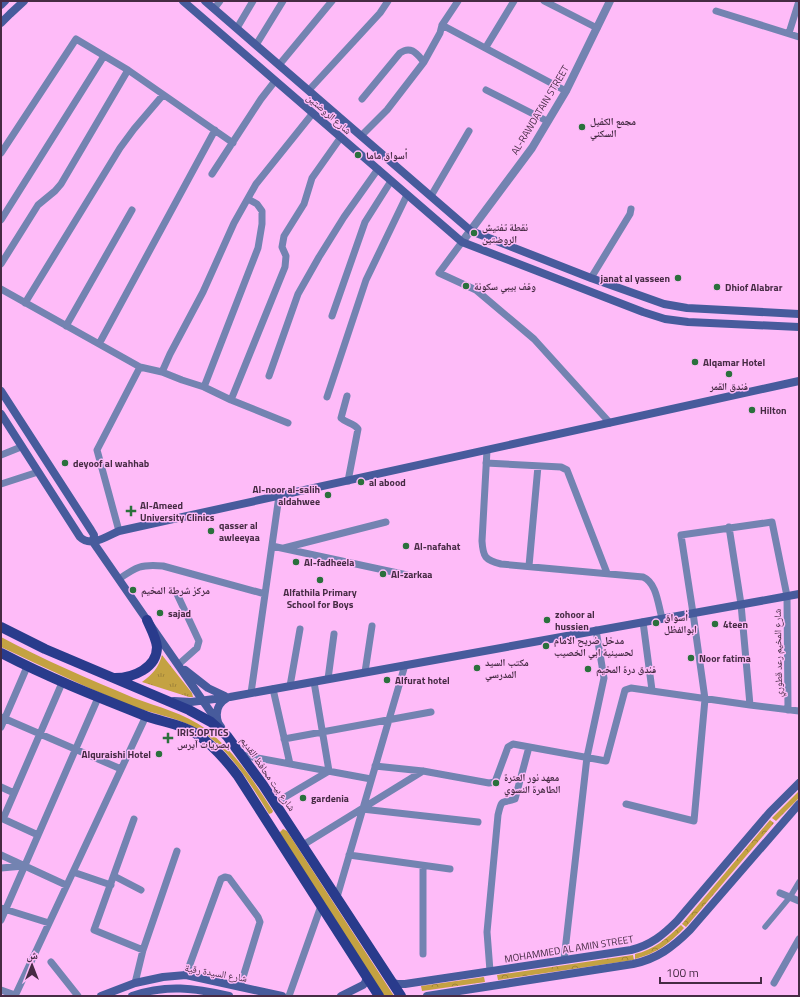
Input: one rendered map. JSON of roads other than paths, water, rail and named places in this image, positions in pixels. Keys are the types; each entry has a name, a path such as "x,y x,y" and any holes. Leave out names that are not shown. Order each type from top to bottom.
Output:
{"main road":[{"path":"1,4 5,1"},
{"path":"1,23 24,1"},
{"name":"شارع الروضتين","path":"183,1 462,242 665,319 696,323 799,327"},
{"name":"شارع الروضتين","path":"205,1 471,231 652,300 677,306 799,314"},
{"path":"1,414 80,537 86,542 93,542 119,531 799,381"},
{"path":"1,391 91,530 94,535 93,542 227,736"},
{"path":"161,698 183,702 230,697 799,594"},
{"path":"109,677 120,678 137,674 143,671 151,663 156,653 156,641 147,620"},
{"name":"شارع بيت محافظ القديم","path":"1,627 45,649 200,715 214,724 227,736 242,755 277,805 401,996"},
{"path":"1,653 27,667 98,698 146,716 185,728 195,733 209,744 228,762 379,996"},
{"path":"172,657 193,677 208,688 220,695 230,697"},
{"path":"218,723 216,715 218,707 223,701 230,697"},
{"name":"MOHAMMED AL AMIN STREET","path":"393,983 405,984 640,948 660,937 677,921 773,809 799,783"},
{"path":"428,996 633,964 647,961 665,952 690,930 799,804"},
{"path":"264,817 268,820 274,820 279,814 277,805"},
{"path":"276,836 276,829 279,825 286,824 290,826"},
{"path":"490,971 492,986"},
{"name":"شارع السيدة رقية","path":"101,996 135,983 163,977 186,975 282,996"},
{"path":"341,996 363,985 367,977"},
{"name":"شارع السيدة رقية","path":"132,996 151,991 178,988 206,990 229,996"}],"street":[{"path":"214,9 220,1"},
{"path":"237,28 253,1"},
{"path":"256,45 283,1"},
{"path":"279,65 332,1"},
{"path":"309,90 380,13 388,1"},
{"path":"362,136 387,110 424,62 440,33 442,25 458,1"},
{"path":"486,47 514,1"},
{"path":"544,1 597,28"},
{"name":"AL-RAWDATAIN STREET","path":"462,242 532,148 566,91 610,1"},
{"path":"789,33 799,1"},
{"path":"716,11 799,37"},
{"path":"442,25 486,47 566,91"},
{"path":"1,153 76,39 128,70 232,143"},
{"path":"362,100 404,50 410,49 414,51 424,62"},
{"path":"1,220 104,56"},
{"path":"1,264 38,205 61,184 128,70"},
{"path":"212,174 261,99 275,81"},
{"path":"486,90 547,121"},
{"path":"25,303 120,148 163,95"},
{"path":"162,372 203,292 234,223 256,184 313,113"},
{"path":"99,344 215,130"},
{"path":"431,196 469,131"},
{"path":"232,400 285,268 286,256 282,247 284,236 304,204 312,178 341,137"},
{"path":"269,376 298,294 344,217 378,169"},
{"path":"332,316 365,222 391,181"},
{"path":"327,397 366,280 407,195"},
{"path":"204,387 258,248 262,224 262,211 257,204 248,199"},
{"path":"591,278 630,214 631,209"},
{"path":"66,326 132,210"},
{"path":"462,242 439,273 476,290 534,339 610,423"},
{"path":"1,289 140,367 162,372 204,387 232,400 288,422"},
{"path":"119,531 97,450 140,367"},
{"path":"347,396 341,418 344,421 356,426 358,429 348,480"},
{"path":"1,455 22,447"},
{"path":"487,450 482,541 484,554 488,560 493,562 530,566 640,576 648,580 654,588 662,618"},
{"path":"486,463 563,467 567,470 607,573"},
{"path":"530,566 538,466"},
{"path":"1,484 38,472"},
{"path":"251,693 279,496"},
{"path":"282,548 386,522"},
{"name":"شارع المخيم رعد قطوري","path":"729,527 772,522 787,596 788,710"},
{"path":"626,804 694,821 704,699 681,535 729,527 741,604 750,706"},
{"path":"272,546 407,575"},
{"path":"119,579 138,567 150,565 163,566 265,594"},
{"path":"176,594 199,641 197,648 179,664"},
{"path":"643,622 652,690"},
{"path":"366,672 372,626"},
{"path":"290,686 300,629"},
{"path":"564,960 588,757 604,678 596,630"},
{"path":"328,679 334,634"},
{"path":"337,897 405,665"},
{"path":"1,727 3,718 27,667"},
{"path":"314,682 329,771"},
{"path":"38,835 2,818 62,683"},
{"path":"375,766 423,771 489,783 494,782 508,747 513,744 606,761 625,690 631,688 750,706 799,711"},
{"path":"273,689 290,764"},
{"path":"1,920 3,909 38,835 98,698"},
{"path":"284,739 431,712"},
{"path":"1,990 15,996 146,716"},
{"path":"3,718 121,768"},
{"path":"490,971 487,932 498,815 503,802 515,799 529,747"},
{"path":"242,755 371,779"},
{"path":"277,805 329,771"},
{"path":"303,845 423,771"},
{"path":"1,786 14,793"},
{"path":"362,809 478,822"},
{"path":"134,819 94,930 143,950"},
{"path":"135,983 143,950 177,851"},
{"path":"1,855 66,885"},
{"path":"349,855 450,869"},
{"path":"1,868 24,866"},
{"path":"423,866 423,954"},
{"path":"72,872 110,885"},
{"path":"114,876 141,890"},
{"path":"186,975 221,879 225,877 229,878 258,917 260,922 240,987"},
{"path":"765,926 790,897 799,882"},
{"path":"780,893 799,901"},
{"path":"289,996 321,906"},
{"path":"3,909 49,923"},
{"path":"774,983 799,939"},
{"path":"51,962 78,996"}],"place":[{"name":"مجمع الكفيل السكني","path":"582,127"},
{"name":"أسواق ماما","path":"358,155"},
{"name":"نقطة تفتيش الروضتين","path":"474,233"},
{"name":"janat al yasseen","path":"678,278"},
{"name":"وقف بيبي سكونة","path":"466,286"},
{"name":"Dhiof Alabrar","path":"717,287"},
{"name":"Alqamar Hotel","path":"695,362"},
{"name":"فندق القمر","path":"729,374"},
{"name":"Hilton","path":"752,410"},
{"name":"deyoof al wahhab","path":"65,463"},
{"name":"al abood","path":"361,482"},
{"name":"Al-noor al-salih aldahwee","path":"328,495"},
{"name":"Al-Ameed University Clinics","path":"131,511"},
{"name":"qasser al awleeyaa","path":"211,531"},
{"name":"Al-nafahat","path":"406,546"},
{"name":"Al-fadheela","path":"296,562"},
{"name":"Al-zarkaa","path":"383,574"},
{"name":"Alfathila Primary School for Boys","path":"320,580"},
{"name":"مركز شرطة المخيم","path":"133,590"},
{"name":"sajad","path":"160,613"},
{"name":"zohoor al hussien","path":"547,620"},
{"name":"أسواق ابوالفظل","path":"656,623"},
{"name":"4teen","path":"715,624"},
{"name":"مدخل ضريح الامام لحسينية ابي الخصيب","path":"546,646"},
{"name":"Noor fatima","path":"691,658"},
{"name":"مكتب السيد المدرسي","path":"477,668"},
{"name":"فندق درة المخيم","path":"588,669"},
{"name":"Alfurat hotel","path":"387,680"},
{"name":"IRIS.OPTICS بصريات آيرس","path":"168,738"},
{"name":"Alquraishi Hotel","path":"159,754"},
{"name":"معهد نور العترة الطاهرة النسوي","path":"496,783"},
{"name":"gardenia","path":"303,798"}]}
